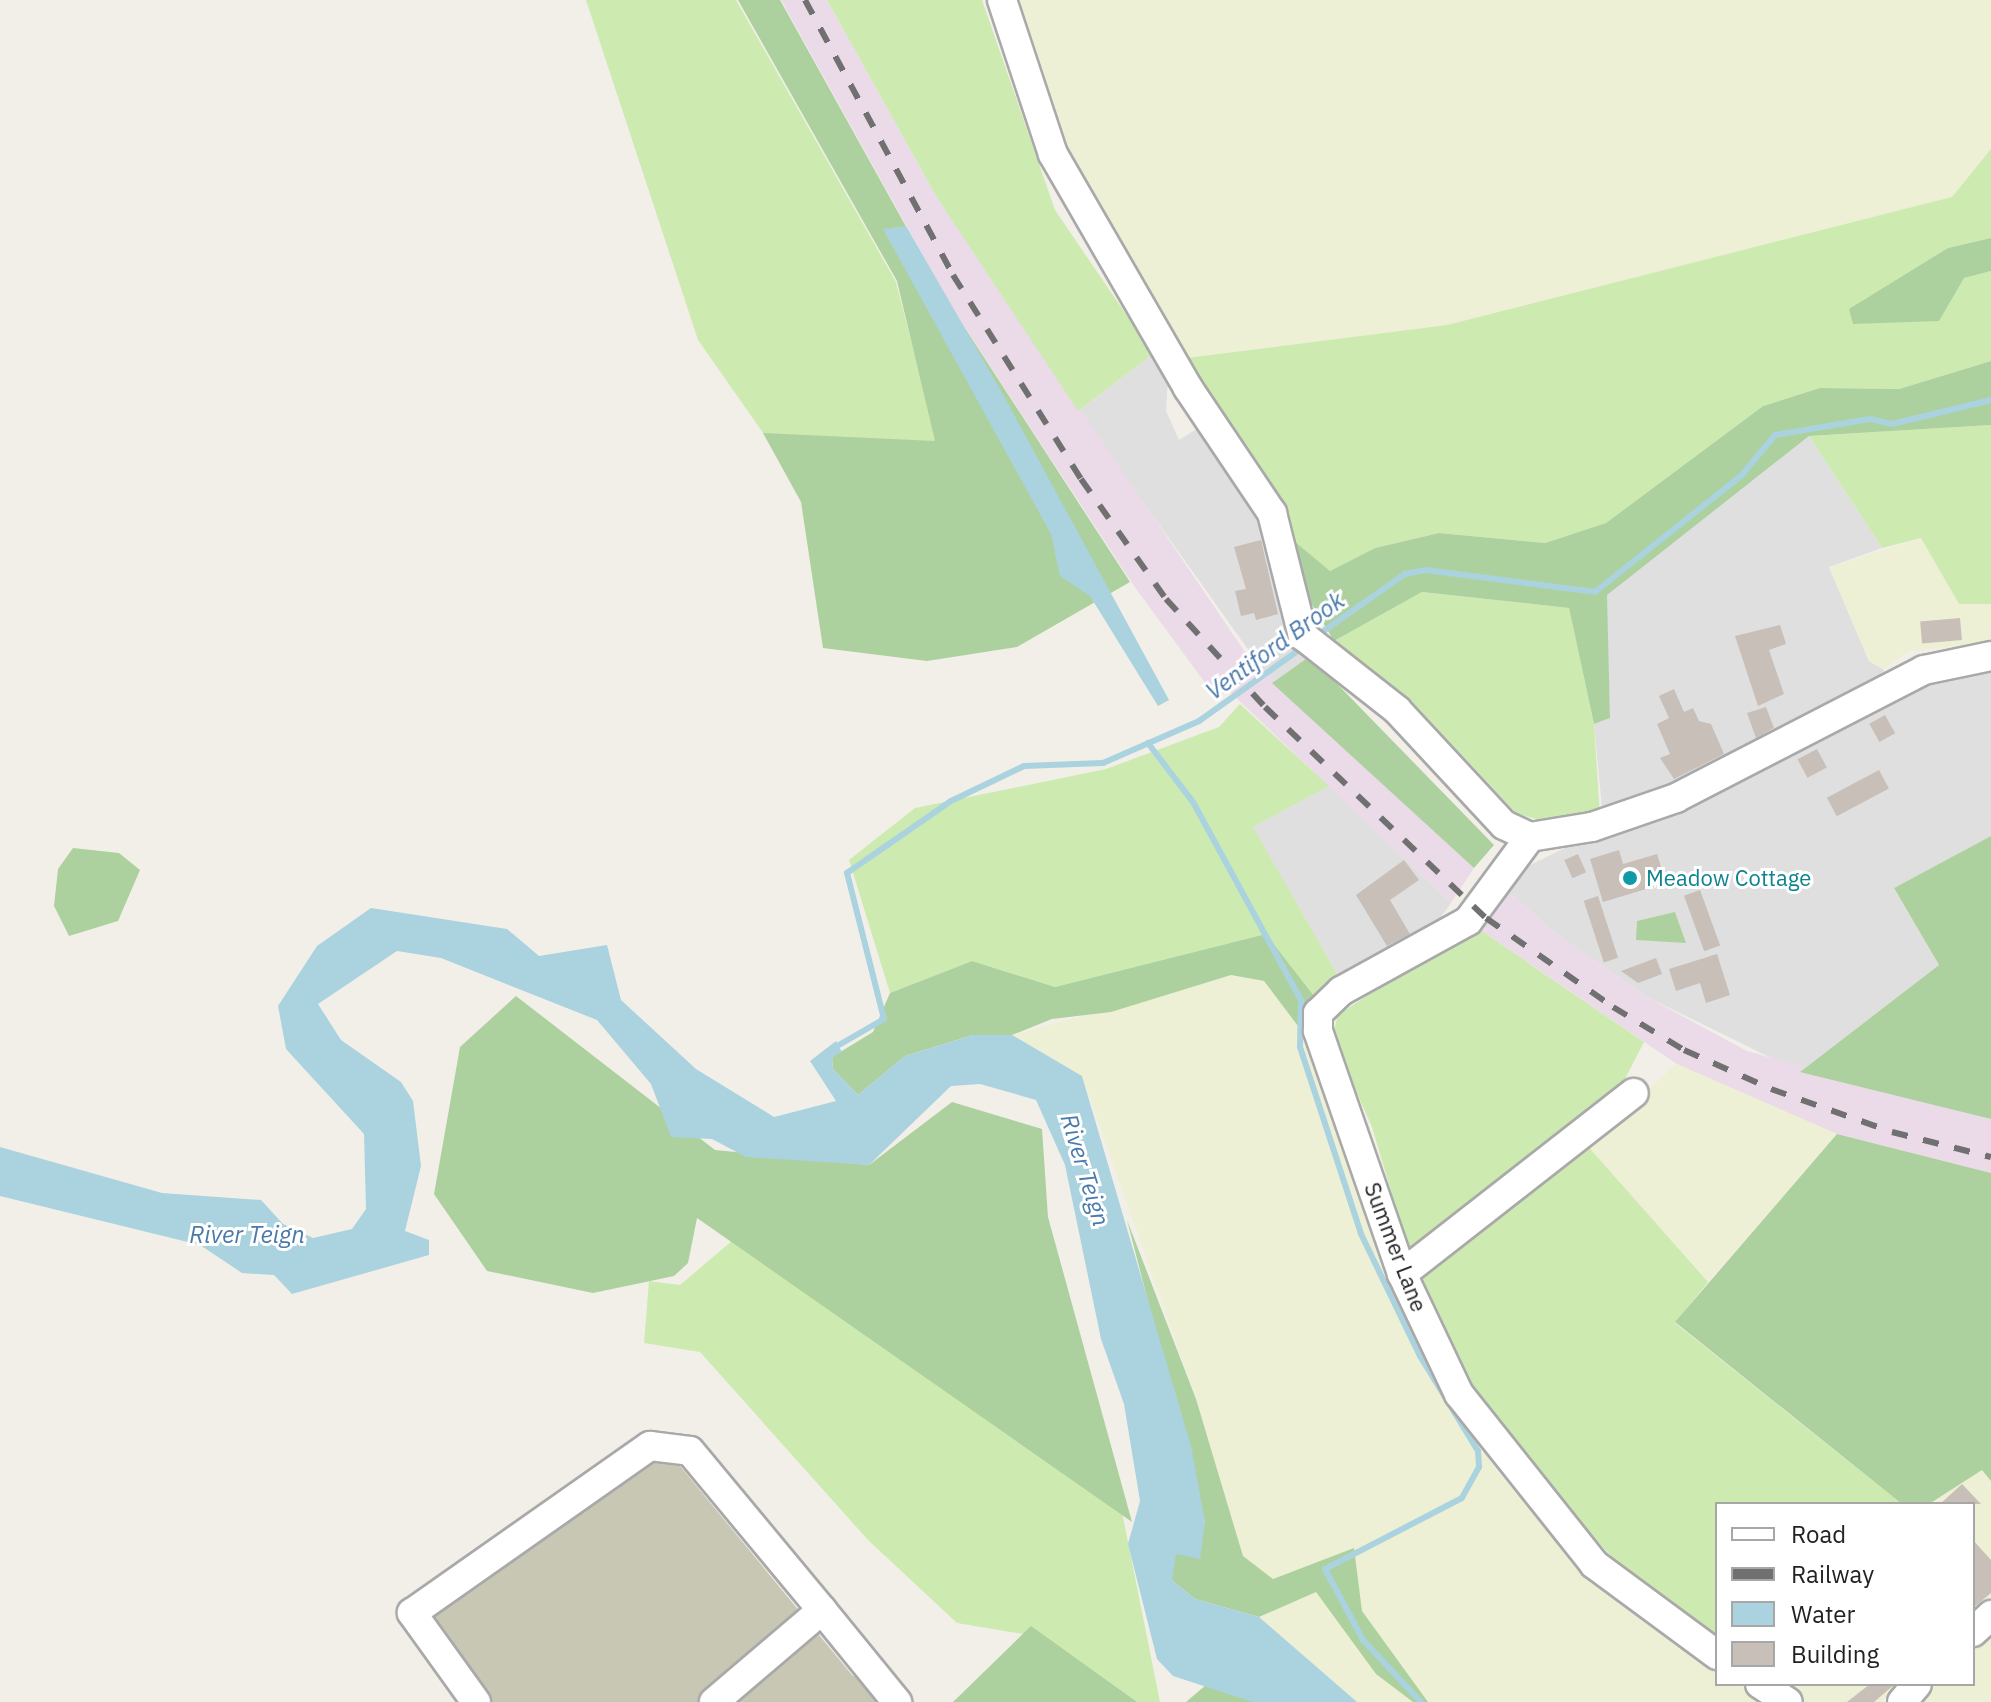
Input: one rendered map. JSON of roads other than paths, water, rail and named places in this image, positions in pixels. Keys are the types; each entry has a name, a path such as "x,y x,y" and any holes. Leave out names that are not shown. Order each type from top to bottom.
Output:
{"street":[{"path":"1002,0 1053,154 1188,388 1272,513 1312,647 1397,710 1504,825 1530,837 1558,836 1676,798 1924,670 1991,656"},
{"name":"Summer Lane","path":"1530,837 1468,921 1341,991 1318,1013 1402,1274 1459,1394 1542,1503 1594,1564 1715,1654"},
{"path":"1402,1274 1634,1093"},
{"path":"476,1702 412,1613 650,1446 690,1451 897,1702"},
{"path":"714,1702 822,1610"},
{"path":"1975,1630 1991,1615"},
{"path":"1763,1686 1788,1702"},
{"path":"1902,1702 1915,1686"}],"water":[{"path":"906,226 1001,391 1169,700 1158,706 1090,596 1060,576 1051,534 883,229"},
{"name":"River Teign","path":"371,908 507,929 539,956 607,945 621,1000 696,1069 774,1117 836,1101 810,1061 836,1041 842,1052 832,1057 833,1069 858,1095 905,1056 973,1035 1012,1035 1082,1076 1191,1446 1205,1522 1200,1559 1176,1554 1172,1580 1195,1599 1259,1617 1357,1702 1253,1702 1173,1676 1157,1659 1128,1544 1140,1501 1124,1404 1101,1339 1065,1165 1036,1100 980,1084 951,1086 869,1165 746,1157 712,1139 671,1137 651,1084 597,1020 441,958 397,951 318,1004 341,1040 401,1082 413,1101 421,1166 405,1231 429,1240 429,1255 292,1294 274,1275 242,1273 200,1245 0,1196 0,1147 162,1193 261,1200 283,1224 313,1238 352,1229 366,1209 364,1134 286,1049 278,1006 317,946"}],"waterway":[{"name":"Ventiford Brook","path":"1315,637 1405,574 1426,570 1595,592 1741,476 1775,435 1870,419 1892,424 1991,400"},
{"name":"Ventiford Brook","path":"832,1049 884,1019 847,873 951,801 1024,766 1103,763 1199,721 1303,647"},
{"path":"1148,743 1193,802 1301,1000 1300,1047 1361,1234 1420,1356 1478,1451 1479,1467 1462,1498 1325,1569 1363,1640 1421,1702"}],"railway":[{"path":"805,0 953,275 1081,479 1166,599 1265,707 1486,918 1613,1007 1684,1050 1771,1089 1892,1132 1991,1157"}],"place":[{"name":"Meadow Cottage","path":"1630,878"}]}
